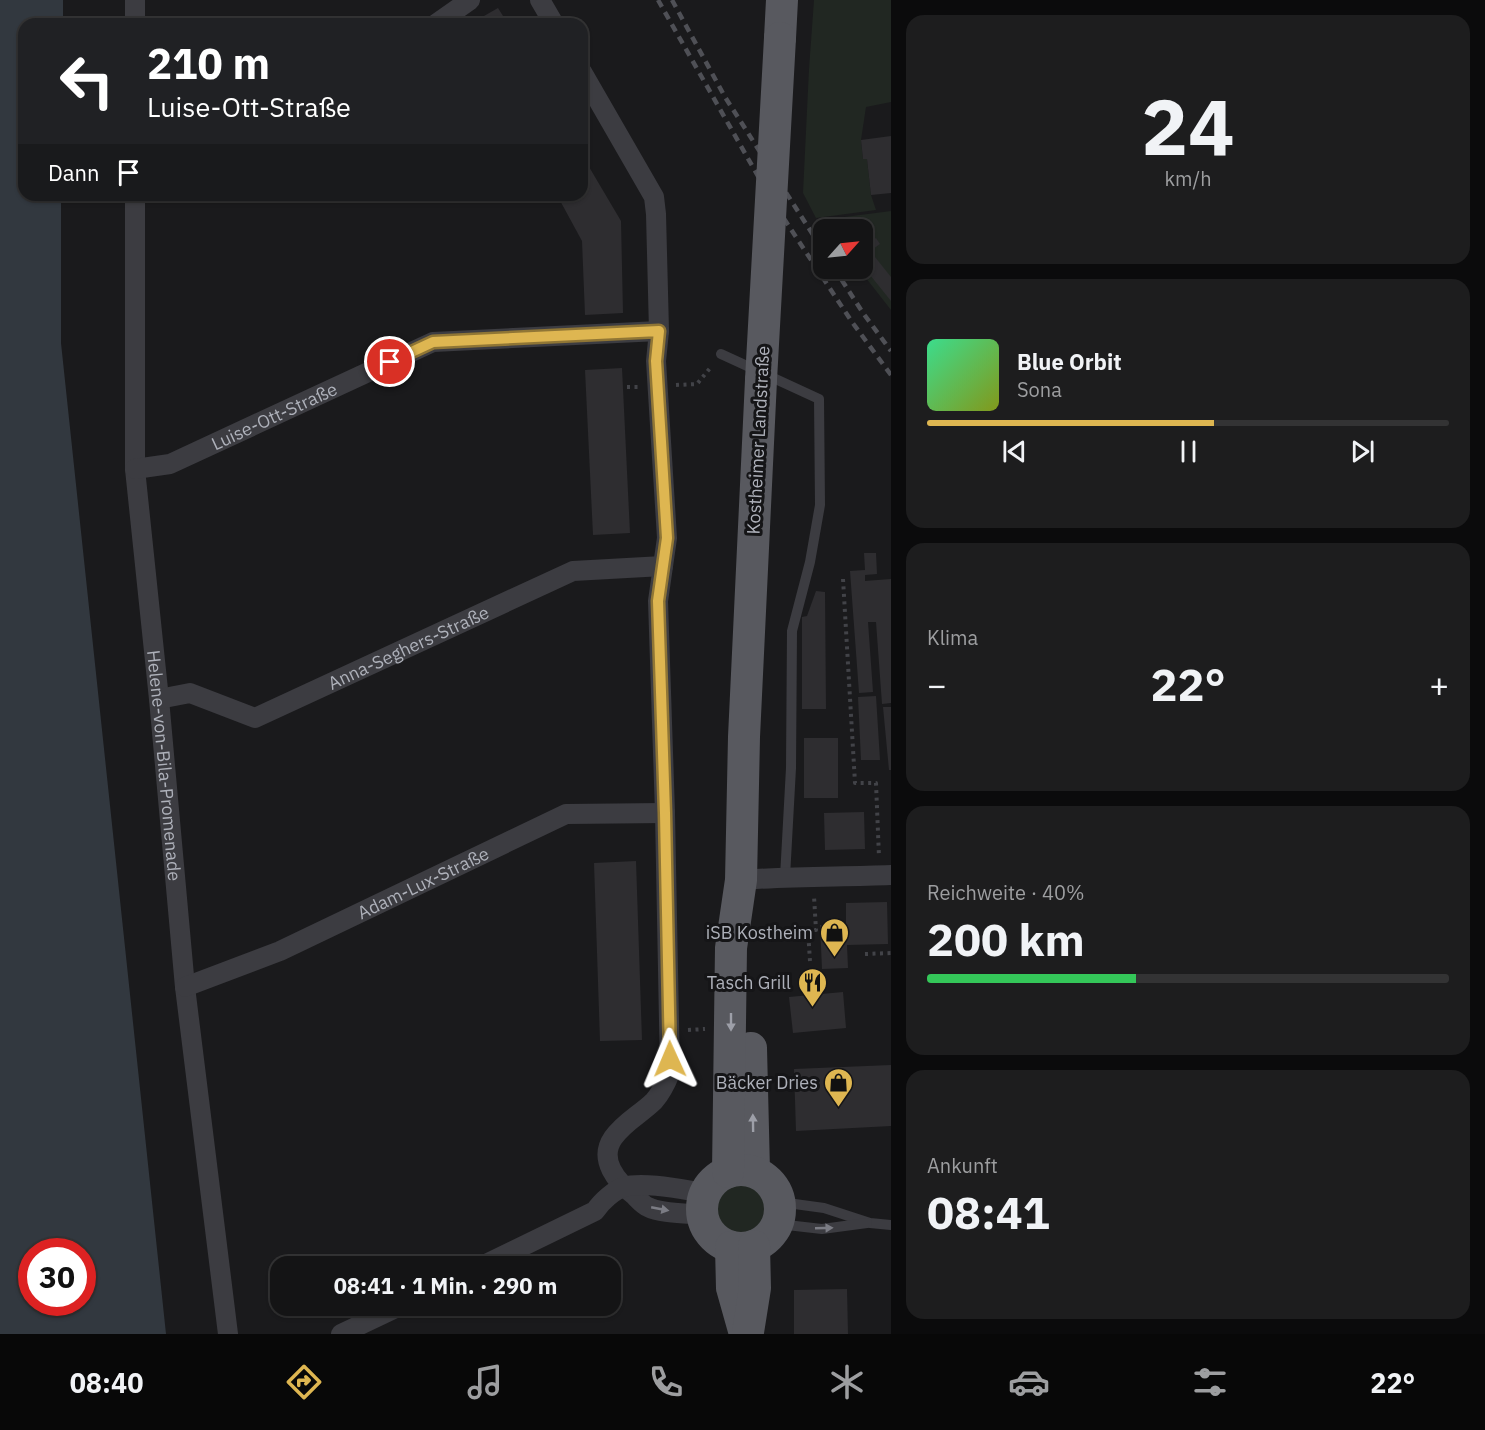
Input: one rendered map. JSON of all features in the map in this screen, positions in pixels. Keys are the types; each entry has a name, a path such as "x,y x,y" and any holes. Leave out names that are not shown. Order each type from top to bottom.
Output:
{"main road":[{"name":"Kostheimer Landstraße","path":"741,1172 752,1074 751,946 741,880 744,736 782,0"},
{"path":"741,1172 768,1180 778,1194 779,1213 768,1238 742,1247 723,1244 710,1232 705,1224 704,1204 714,1180 741,1172"},
{"path":"742,1247 755,1288 746,1334"}],"street":[{"path":"135,0 135,18"},
{"path":"444,18 470,0"},
{"path":"540,0 550,18"},
{"path":"588,82 654,197 659,331 656,361 667,538 658,601 670,1073 654,1101 612,1138 607,1149 609,1164 614,1175 624,1187"},
{"name":"Helene-von-Bila-Promenade","path":"135,201 135,469 186,987 228,1334"},
{"name":"Luise-Ott-Straße","path":"135,469 170,464 433,342 659,331"},
{"name":"Anna-Seghers-Straße","path":"159,699 190,693 255,718 573,571 663,566"},
{"name":"Adam-Lux-Straße","path":"186,987 280,951 566,814 665,813"},
{"path":"741,880 885,875"},
{"path":"503,1256 595,1211 601,1202 624,1187 646,1185 704,1204"},
{"path":"341,1334 379,1316"}],"lane":[{"path":"721,354 819,399 820,505 810,562 792,631 791,768 785,877"},
{"path":"779,1213 824,1208 870,1223"},
{"path":"779,1213 822,1229 870,1223 891,1225"}],"path":[{"path":"657,386 697,384 721,354"},
{"path":"843,579 855,783 876,783 885,875"},
{"path":"810,961 808,930 816,930 813,878"},
{"path":"865,954 891,952"},
{"path":"670,1030 706,1029 706,1040"}],"shaded area":[{"path":"0,0 63,0 63,18 18,18 18,201 61,201 61,343 166,1334 0,1334"},
{"path":"814,0 891,0 891,102 866,107 861,140 863,159 867,159 871,195 876,210 816,218 803,193"},
{"path":"891,211 891,310 867,279 873,279 873,219 829,219"},
{"path":"737,1181 747,1181 757,1185 765,1193 769,1208 765,1223 757,1231 747,1235 737,1235 727,1231 719,1223 715,1213 715,1203 719,1193 727,1185"}],"building":[{"path":"498,8 504,18 480,18"},
{"path":"891,136 891,193 871,195 867,159 863,159 861,140"},
{"path":"588,165 621,221 623,313 585,315 582,241 560,201 588,201"},
{"path":"876,238 880,244 873,249 873,240"},
{"path":"875,257 891,277 891,301 873,279 873,259"},
{"path":"622,368 630,533 593,535 585,370"},
{"path":"864,553 876,553 877,574 865,575 865,581 891,579 891,703 882,704 876,622 868,622 873,692 859,693 850,571 865,570"},
{"path":"816,591 825,592 826,709 802,709 802,617 807,616"},
{"path":"876,696 880,760 861,760 858,697"},
{"path":"883,707 891,707 891,770 889,770"},
{"path":"804,738 838,738 838,798 804,798"},
{"path":"864,812 865,849 825,850 824,813"},
{"path":"636,861 642,1040 600,1041 594,863"},
{"path":"887,902 888,944 847,945 848,968 822,969 820,925 846,924 846,903"},
{"path":"843,992 846,1028 793,1033 789,997"},
{"path":"891,1065 891,1126 796,1131 794,1069"},
{"path":"847,1289 848,1334 794,1334 794,1290"}],"railway":[{"path":"658,0 771,199 852,322 891,375"},
{"path":"672,0 725,97 813,235"},
{"path":"841,279 891,351"}],"place":[{"name":"iSB Kostheim","path":"834,958"},
{"name":"Tasch Grill","path":"812,1008"},
{"name":"Bäcker Dries","path":"839,1108"}],"route":[{"path":"390,362 433,342 659,331 656,361 667,538 658,601 670,1059"}]}
